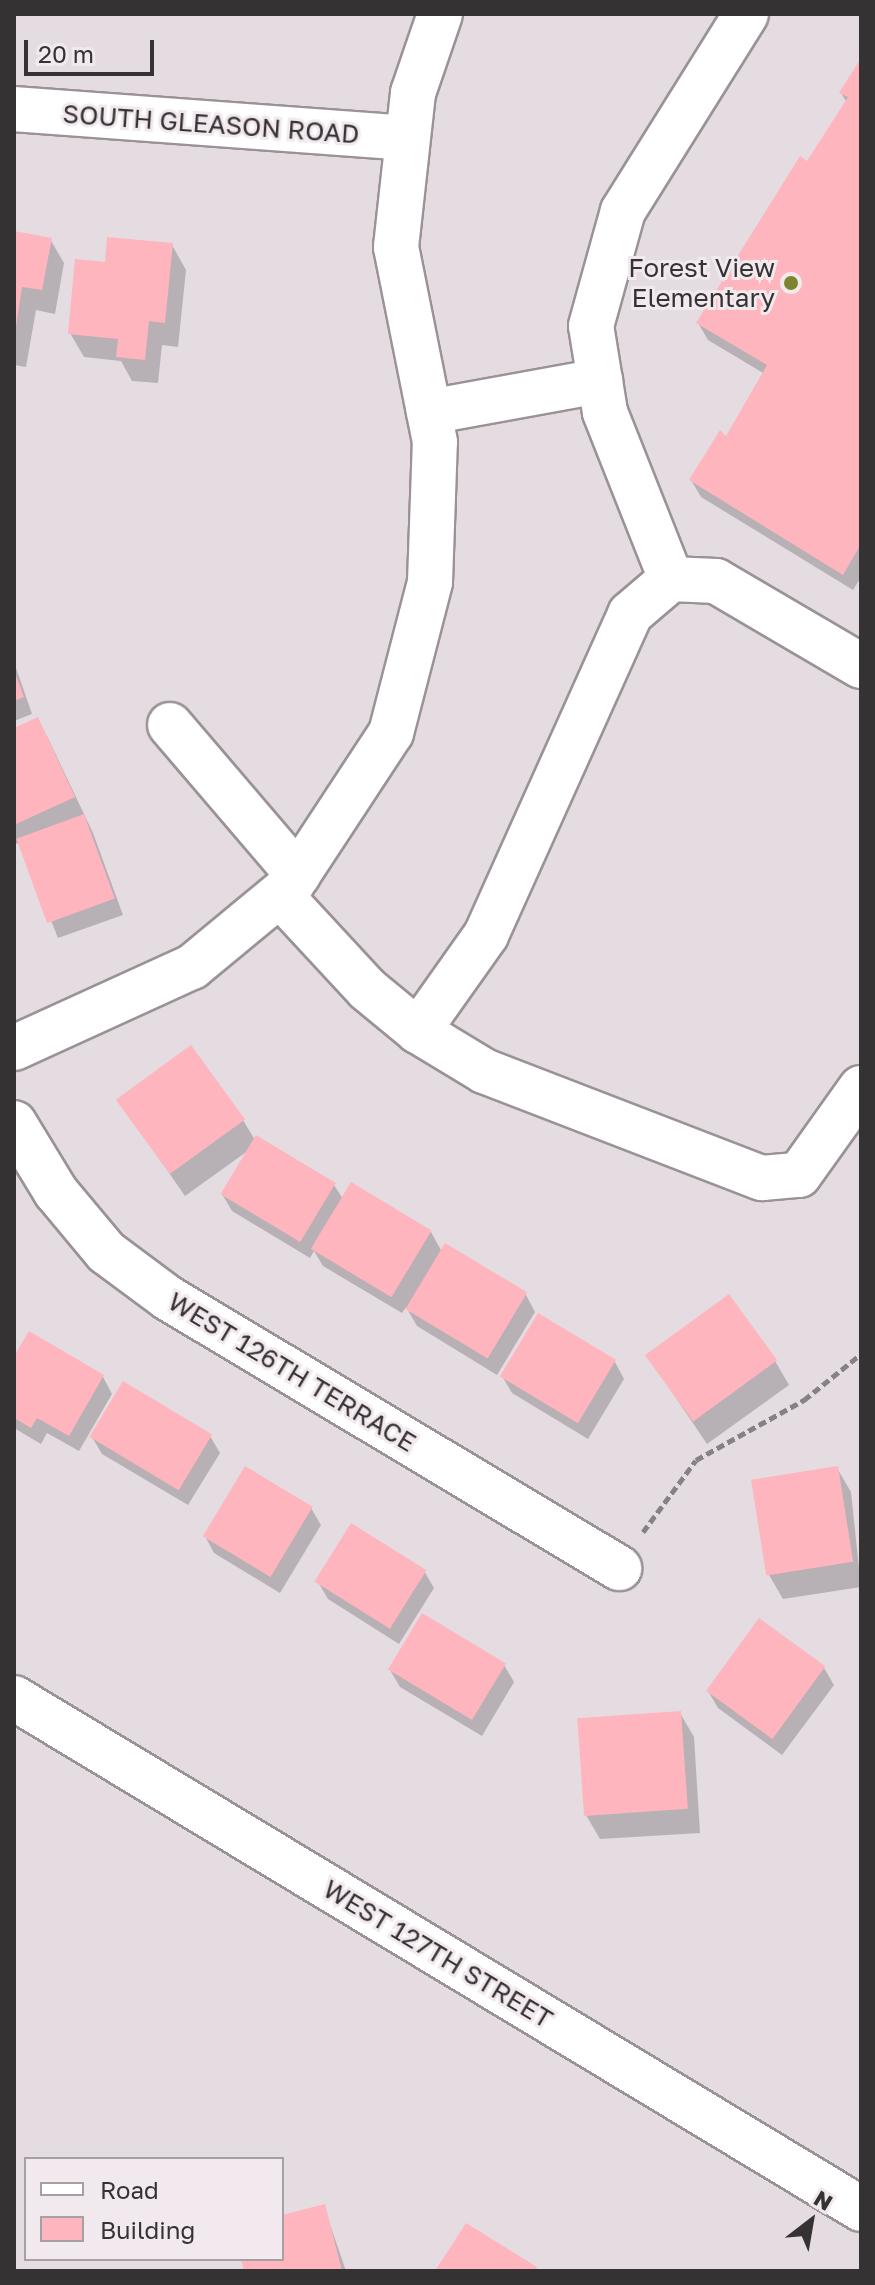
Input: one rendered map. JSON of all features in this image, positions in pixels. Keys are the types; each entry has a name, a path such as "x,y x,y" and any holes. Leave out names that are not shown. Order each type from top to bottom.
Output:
{"street":[{"path":"14,1048 192,967 289,885 391,733 430,582 435,442 396,247 413,93 440,14"},
{"path":"671,579 605,412 591,326 623,211 746,14"},
{"name":"SOUTH GLEASON ROAD","path":"14,109 407,138"},
{"path":"429,412 600,381"},
{"path":"418,1031 486,935 630,614 671,579 716,581 861,666"},
{"path":"170,725 367,989 418,1031 484,1071 762,1178 799,1175 861,1088"},
{"name":"WEST 126TH TERRACE","path":"14,1123 56,1192 106,1252 168,1298 619,1568"},
{"name":"WEST 127TH STREET","path":"14,1698 861,2209"}],"path":[{"path":"619,1568 696,1460 804,1400 861,1354"}],"building":[{"name":"Forest View Elementary","path":"861,58 861,544 843,575 689,480 720,430 726,436 767,365 696,323 800,156 807,161 848,97 839,93"},
{"path":"14,231 52,238 42,290 22,287 16,327"},
{"path":"107,237 173,243 165,323 149,321 145,360 116,357 118,339 68,334 75,259 105,262"},
{"path":"14,670 24,697 14,701"},
{"path":"38,717 75,797 14,825 14,728"},
{"path":"84,814 115,899 47,923 16,839"},
{"path":"191,1045 245,1119 170,1174 116,1100"},
{"path":"256,1135 336,1183 300,1242 220,1194"},
{"path":"351,1182 432,1230 391,1297 311,1249"},
{"path":"445,1243 527,1292 488,1358 405,1309"},
{"path":"729,1294 777,1360 693,1421 645,1355"},
{"path":"538,1313 616,1360 578,1423 500,1376"},
{"path":"29,1331 104,1375 69,1436 37,1418 31,1428 14,1418 14,1356"},
{"path":"123,1381 212,1435 179,1490 90,1437"},
{"path":"245,1466 313,1507 270,1577 203,1536"},
{"path":"838,1466 853,1562 766,1576 751,1480"},
{"path":"351,1523 426,1570 390,1629 314,1582"},
{"path":"422,1613 506,1663 472,1720 388,1670"},
{"path":"759,1618 825,1666 772,1739 706,1691"},
{"path":"681,1711 688,1809 584,1816 577,1718"},
{"path":"325,2204 342,2271 244,2271 242,2261 284,2261 284,2214"},
{"path":"466,2223 537,2267 535,2271 435,2271"}],"place":[{"name":"Forest View Elementary","path":"791,283"}]}
